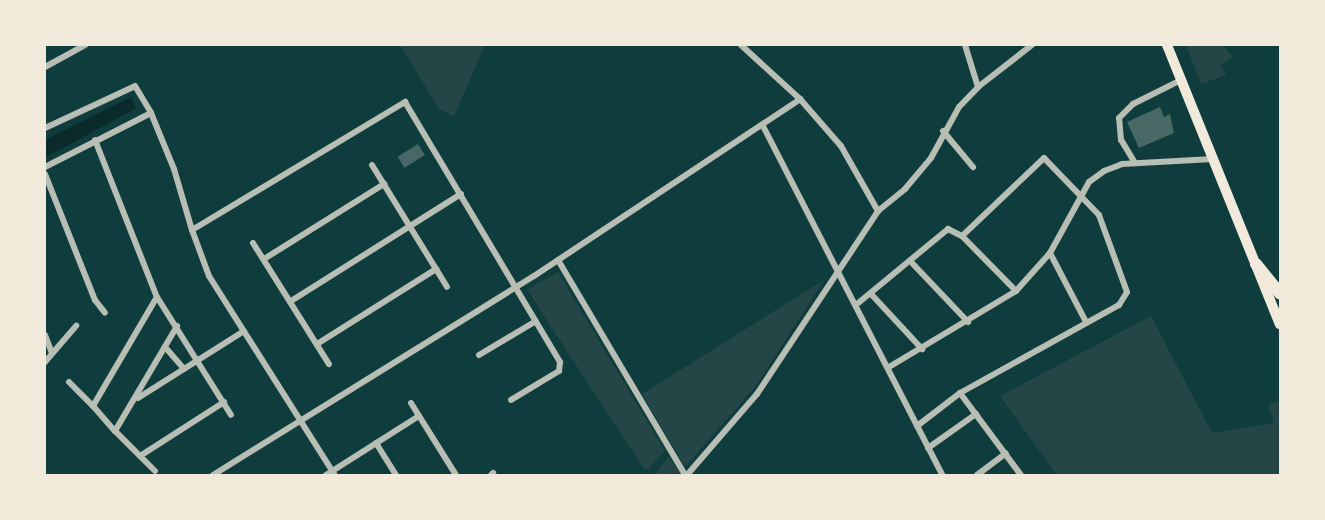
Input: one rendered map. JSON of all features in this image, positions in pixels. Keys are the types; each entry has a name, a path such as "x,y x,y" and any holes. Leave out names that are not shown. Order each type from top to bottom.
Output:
{"highway":[{"path":"1167,45 1280,324"},
{"path":"1256,264 1280,294"}],"street":[{"path":"45,67 85,45"},
{"path":"741,45 800,99 841,146 878,212"},
{"path":"965,45 978,87"},
{"path":"558,260 686,475 757,394 878,212 915,179 944,131 978,87 1032,45"},
{"path":"1135,163 1121,140 1119,118 1132,104 1181,80"},
{"path":"45,128 135,86 149,110 209,276 331,474 419,416"},
{"path":"213,475 558,260 763,126 800,99"},
{"path":"192,230 405,102 517,286 561,368 511,400"},
{"path":"45,168 149,110"},
{"path":"763,126 839,268 942,475"},
{"path":"944,131 973,168"},
{"path":"95,140 157,297 231,415"},
{"path":"917,426 960,393 1119,305 1127,284 1099,215 1044,158 962,236"},
{"path":"889,367 968,322 1016,291 1050,253 1089,182 1104,171 1135,163 1212,159"},
{"path":"372,165 447,287"},
{"path":"45,174 95,300 105,313"},
{"path":"264,259 384,184"},
{"path":"291,301 461,194"},
{"path":"857,304 872,295 946,229 962,236 1016,291"},
{"path":"253,243 329,364"},
{"path":"1050,253 1086,322"},
{"path":"913,264 968,322"},
{"path":"317,344 436,269"},
{"path":"872,295 922,349"},
{"path":"93,406 157,297"},
{"path":"480,355 536,321"},
{"path":"45,362 76,326"},
{"path":"115,431 177,326"},
{"path":"135,400 244,331"},
{"path":"45,334 52,353"},
{"path":"165,347 184,369"},
{"path":"69,382 155,471"},
{"path":"960,393 1021,475"},
{"path":"140,456 224,402"},
{"path":"411,403 456,475"},
{"path":"928,448 976,414"},
{"path":"376,443 396,475"},
{"path":"977,475 1006,453"}],"shaded area":[{"path":"400,45 485,45 454,116 439,109"},
{"path":"1186,45 1223,45 1233,57 1221,65 1226,75 1201,84"},
{"path":"131,97 136,108 45,158 45,140"},
{"path":"558,272 665,451 649,468 644,469 527,290"},
{"path":"824,280 756,386 685,467 642,394"},
{"path":"1151,316 1212,433 1274,423 1268,404 1280,401 1280,475 1057,475 1000,396"},
{"path":"669,457 680,473 655,475 660,467"}],"building":[{"path":"1160,107 1164,117 1170,114 1174,133 1139,148 1127,122"},
{"path":"418,144 425,155 405,168 398,157"}]}
